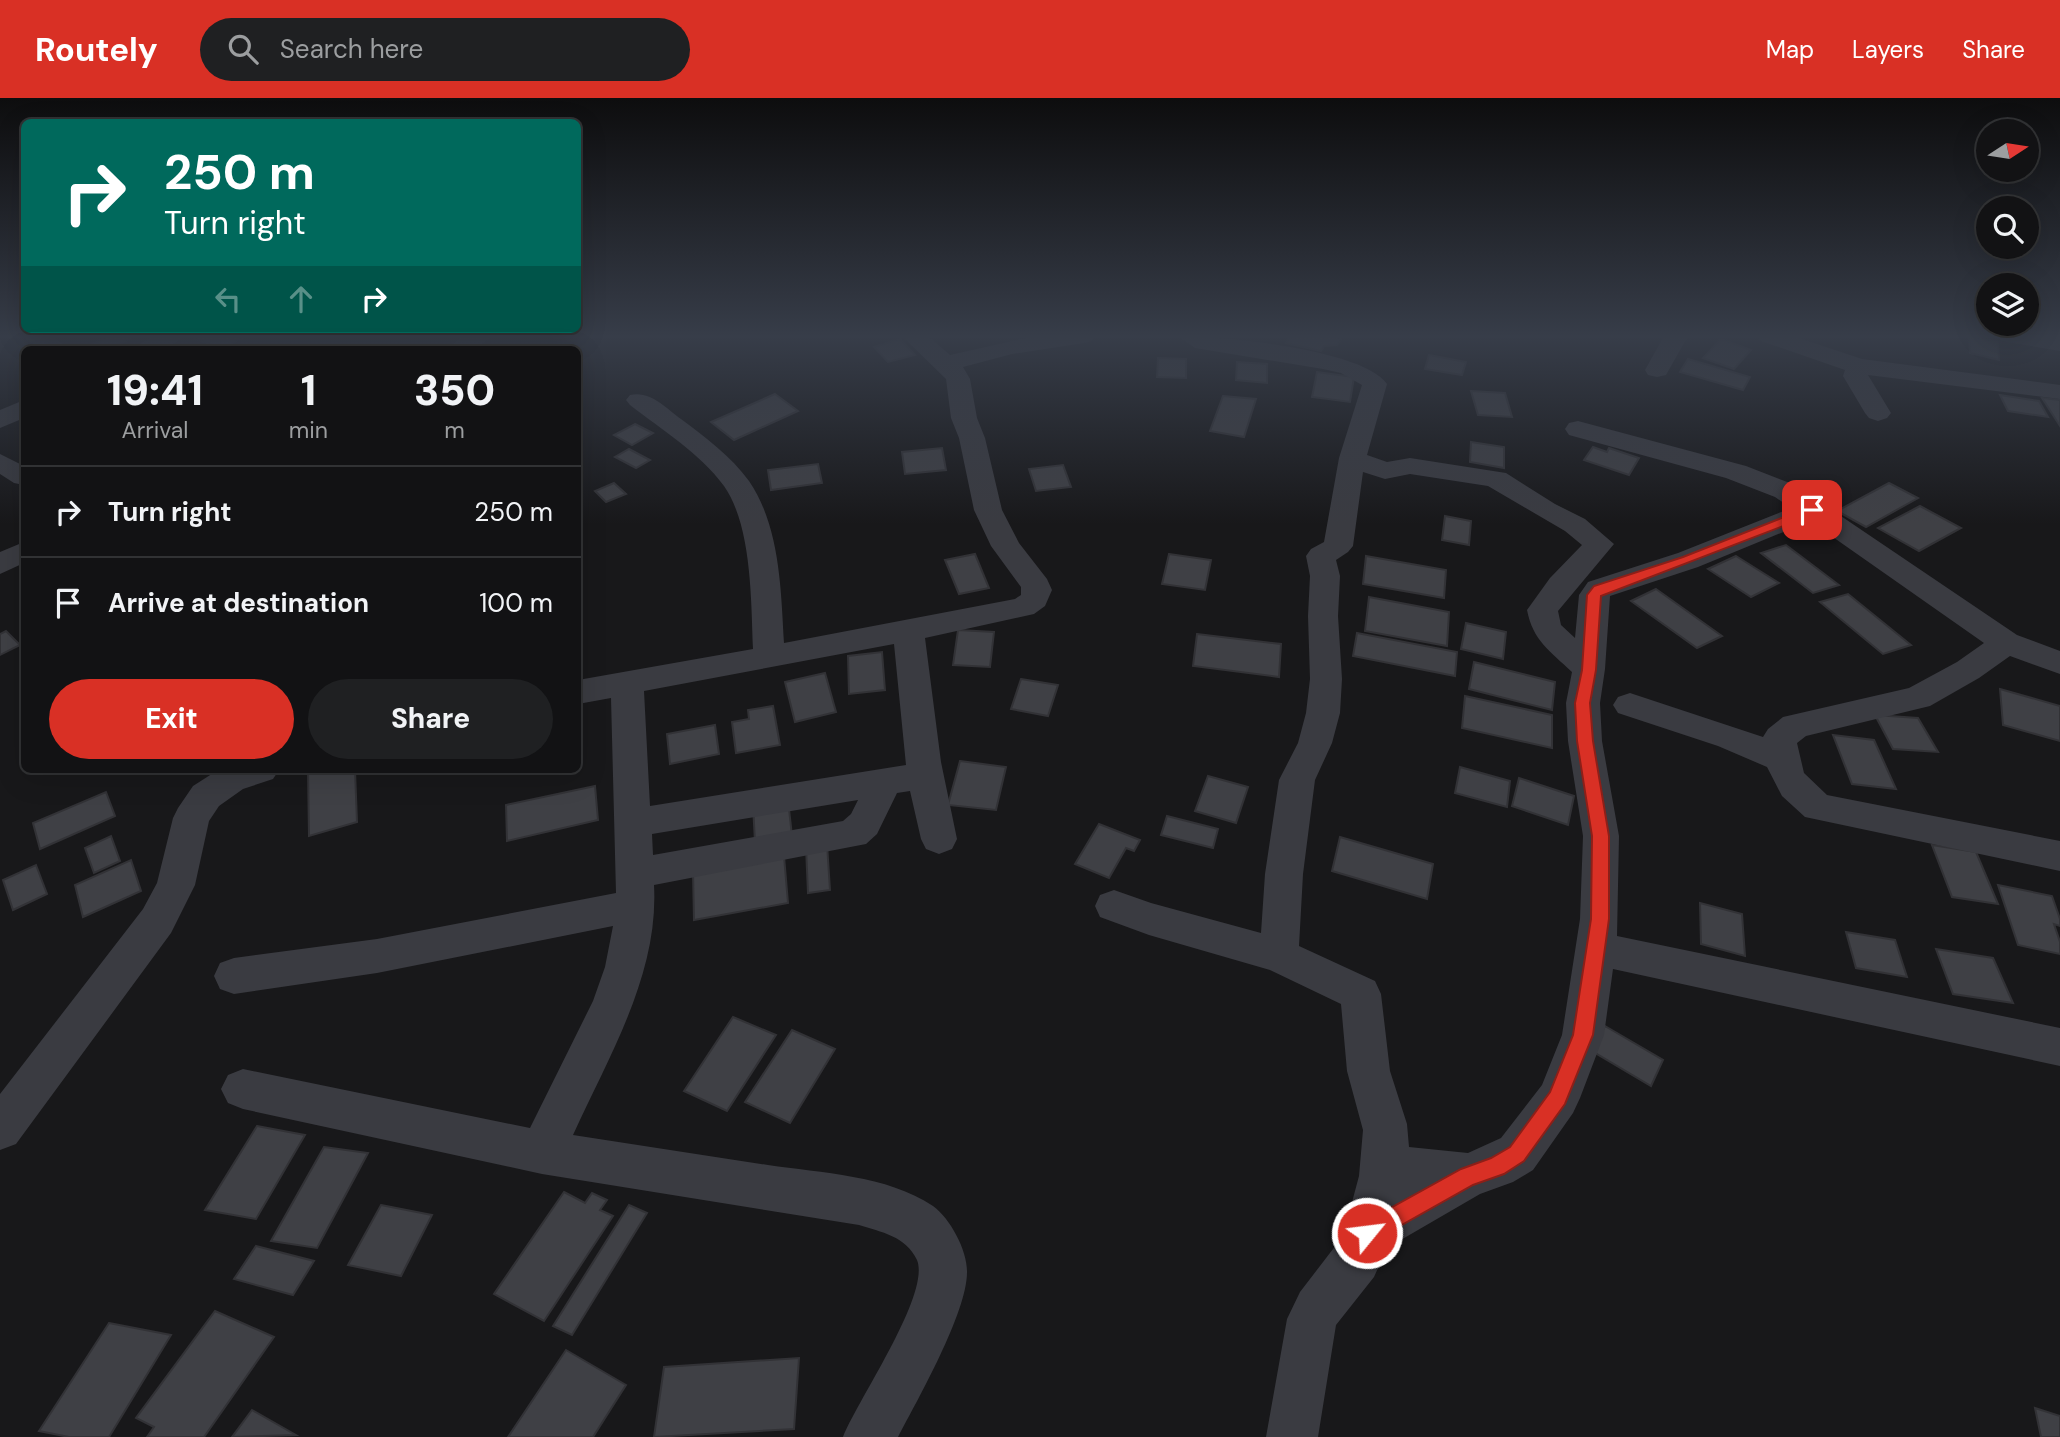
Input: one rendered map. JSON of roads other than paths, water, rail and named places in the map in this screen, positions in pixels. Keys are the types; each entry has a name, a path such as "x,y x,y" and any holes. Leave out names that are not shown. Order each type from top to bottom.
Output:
{"street":[{"path":"581,691 908,631 1023,607 1032,602 1037,593 1036,586 1006,546 988,510 961,398"},
{"path":"1279,955 1284,874 1297,780 1315,743 1323,713 1326,679 1323,615 1325,576 1321,556 1338,546 1352,458 1370,398"},
{"path":"1869,398 1878,413"},
{"path":"639,400 716,460 739,486 754,525 765,580 769,656"},
{"path":"0,419 21,409"},
{"path":"1578,429 1767,482 1786,491 2006,643 2060,663"},
{"path":"1352,458 1385,471 1410,466 1496,479 1545,510 1575,525 1599,544 1542,610 1546,629 1589,670"},
{"path":"0,462 21,475"},
{"path":"1367,1233 1468,1176 1497,1166 1517,1154 1558,1098 1583,1035 1598,949 1601,836 1585,741 1583,703 1589,670 1594,595 1599,589 1688,560 1812,510"},
{"path":"0,565 21,553"},
{"path":"908,631 926,775 939,839"},
{"path":"2006,643 1956,677 1918,698 1795,726 1780,738 1780,758 1796,791 1818,807 2060,856"},
{"path":"542,1152 613,1004 625,967 636,889 627,681"},
{"path":"1630,705 1730,737 1780,758"},
{"path":"0,1129 157,921 176,885 191,818 206,796 231,779 251,773"},
{"path":"633,823 926,775"},
{"path":"234,976 377,956 853,834 864,824 885,782"},
{"path":"1114,906 1149,919 1279,955 1360,994 1374,1094 1383,1115 1387,1138 1362,1251 1350,1270 1319,1304 1312,1319 1292,1437"},
{"path":"1598,949 2060,1047"},
{"path":"243,1089 542,1152 859,1202 904,1216 920,1226 935,1244 943,1271 936,1306 869,1437"},
{"path":"1382,1167 1468,1176"}]}
